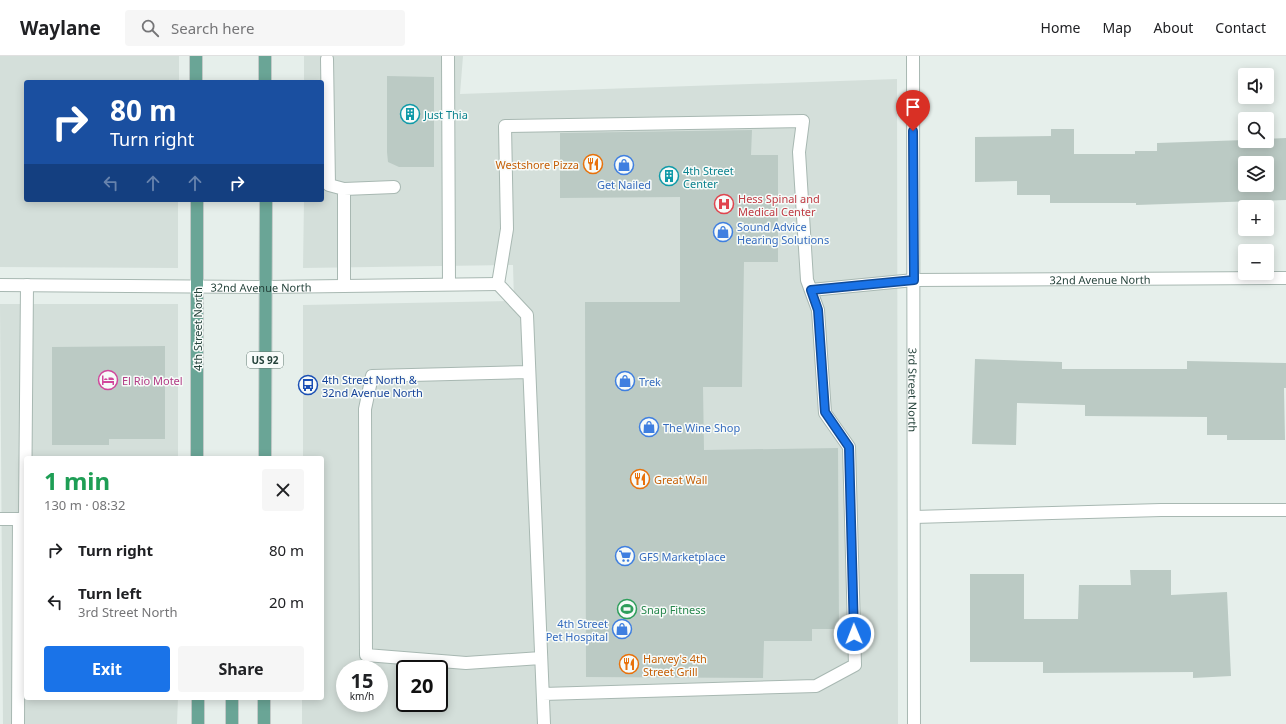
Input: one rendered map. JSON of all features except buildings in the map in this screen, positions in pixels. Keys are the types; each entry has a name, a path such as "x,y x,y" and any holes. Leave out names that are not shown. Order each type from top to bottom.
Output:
{"main road":[{"path":"196,56 196,80"},
{"path":"265,56 265,80"},
{"name":"4th Street North","path":"197,202 197,456"},
{"name":"US 92","path":"265,456 266,202"},
{"path":"198,700 198,724"},
{"path":"232,700 232,724"},
{"path":"264,700 264,724"}],"street":[{"path":"448,56 448,284"},
{"name":"3rd Street North","path":"913,56 914,724"},
{"path":"327,59 325,184 344,189 394,187"},
{"path":"543,694 816,686 855,665 849,447 825,412 818,310 807,280 799,152 803,121 505,126 507,229 498,284 527,315 544,724"},
{"path":"344,189 344,286"},
{"name":"32nd Avenue North","path":"811,290 914,280 1286,278"},
{"name":"32nd Avenue North","path":"0,285 266,287 498,284"},
{"path":"24,456 27,285"},
{"path":"529,372 372,376 365,409 366,655 466,663 541,658"},
{"path":"18,724 24,460"},
{"path":"914,517 1161,510 1286,510"},
{"path":"0,519 23,519"}],"shaded area":[{"path":"0,56 179,56 179,80 24,80 24,202 178,202 178,268 0,267"},
{"path":"304,56 463,56 460,94 897,79 898,724 302,724 302,700 324,700 324,456 303,456 303,305 514,301 513,265 303,268 304,202 324,202 324,80 304,80"},
{"path":"0,304 178,304 178,456 24,456 24,700 178,700 177,724 3,724"}],"place":[{"name":"Just Thia","path":"410,114"},
{"name":"Westshore Pizza","path":"593,164"},
{"name":"Get Nailed","path":"624,165"},
{"name":"4th Street Center","path":"669,176"},
{"name":"Hess Spinal and Medical Center","path":"724,204"},
{"name":"Sound Advice Hearing Solutions","path":"723,232"},
{"name":"El Rio Motel","path":"108,380"},
{"name":"Trek","path":"625,381"},
{"name":"4th Street North & 32nd Avenue North","path":"308,385"},
{"name":"The Wine Shop","path":"649,427"},
{"name":"Great Wall","path":"640,479"},
{"name":"GFS Marketplace","path":"625,556"},
{"name":"Snap Fitness","path":"627,609"},
{"name":"4th Street Pet Hospital","path":"622,629"},
{"name":"Harvey's 4th Street Grill","path":"629,664"}],"route":[{"path":"854,634 849,447 825,412 818,310 811,290 914,280 913,131"}]}
